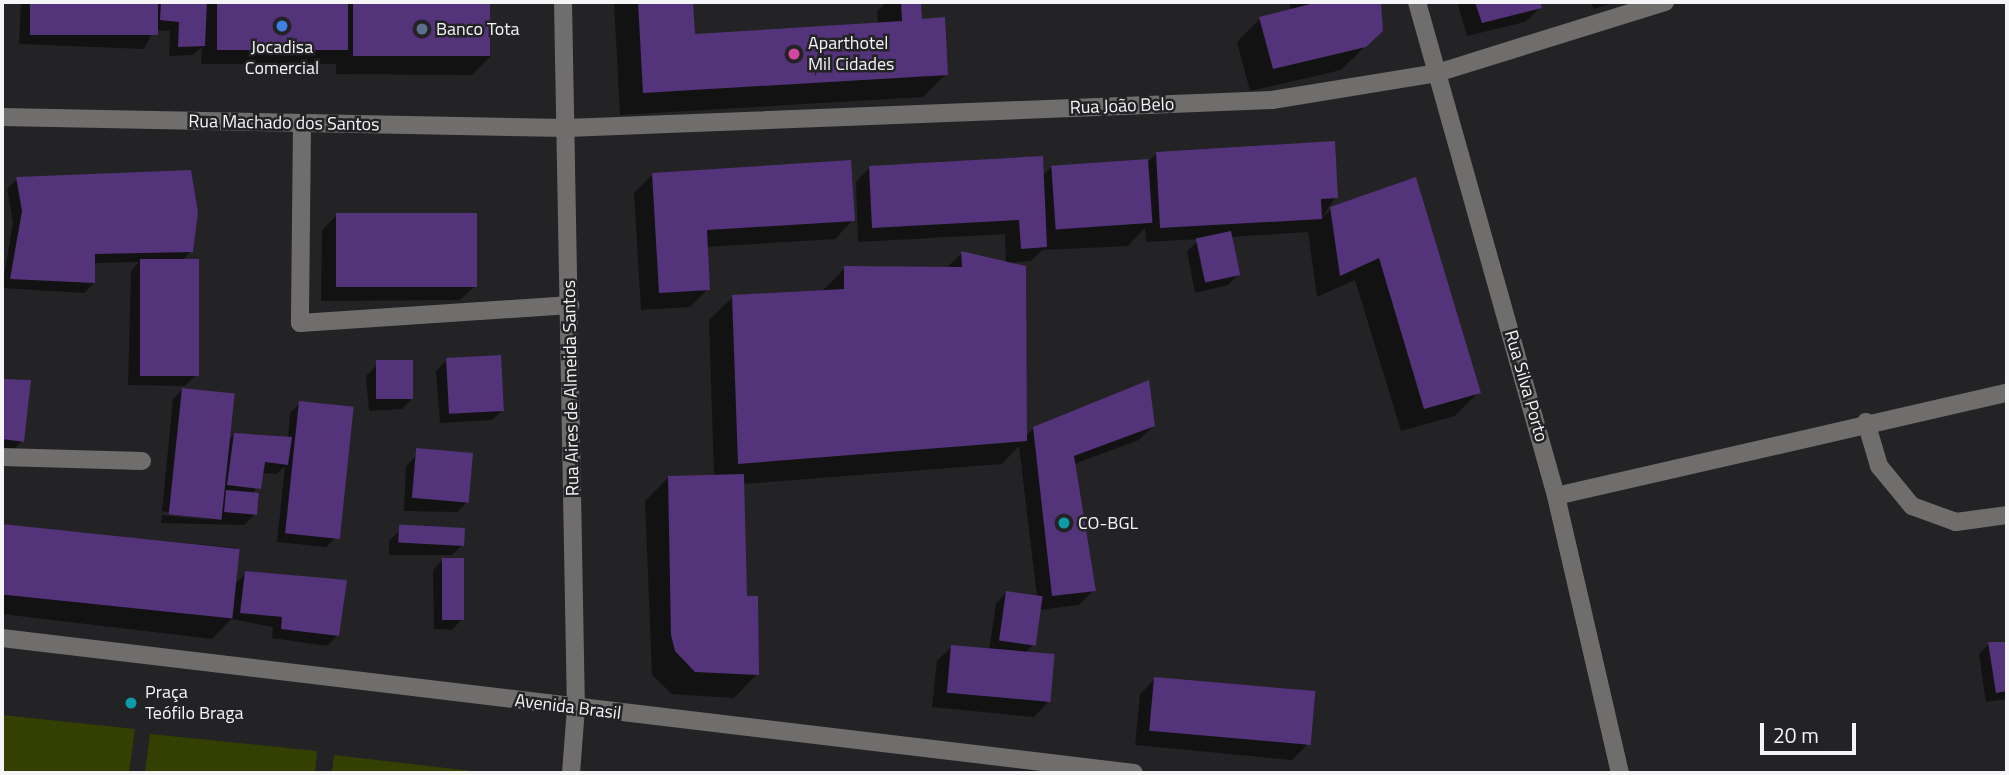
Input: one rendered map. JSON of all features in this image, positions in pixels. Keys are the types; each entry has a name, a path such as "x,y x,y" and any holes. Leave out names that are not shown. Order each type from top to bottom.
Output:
{"street":[{"name":"Rua Aires de Almeida Santos","path":"563,2 576,708 571,773"},
{"name":"Rua Silva Porto","path":"1417,2 1556,496 1619,773"},
{"name":"Rua João Belo","path":"567,128 1272,100 1437,72 1665,2"},
{"name":"Rua Machado dos Santos","path":"2,117 567,128"},
{"path":"302,124 300,323 569,305"},
{"path":"1556,496 1866,422 2007,393"},
{"path":"1866,422 1879,466 1912,506 1956,522 2007,515"},
{"path":"2,457 142,461"},
{"name":"Avenida Brasil","path":"2,638 1134,773"}],"green space":[{"path":"2,715 135,729 129,773 2,771"},
{"path":"150,734 317,751 315,773 145,773"},
{"path":"334,755 489,773 332,773"}],"building":[{"path":"30,2 158,2 158,35 30,35"},
{"path":"161,2 207,2 205,46 178,47 179,22 160,20"},
{"name":"Jocadisa Comercial","path":"217,2 348,2 348,50 217,50"},
{"name":"Banco Tota","path":"353,2 490,2 490,56 353,56"},
{"name":"Aparthotel Mil Cidades","path":"638,2 693,2 695,34 902,21 901,2 921,2 922,19 945,17 948,75 643,93"},
{"path":"1318,2 1381,2 1383,31 1366,47 1273,69 1259,17"},
{"path":"1475,2 1540,2 1542,8 1482,23"},
{"path":"1335,141 1338,198 1321,199 1322,219 1160,228 1156,152"},
{"path":"1043,156 1047,247 1021,249 1019,220 872,228 869,166"},
{"path":"1148,159 1152,223 1056,230 1051,166"},
{"path":"851,160 855,221 707,230 710,290 659,293 652,173"},
{"path":"191,170 198,212 193,252 95,254 95,283 10,279 22,211 16,177"},
{"path":"1416,177 1481,393 1424,409 1379,258 1340,276 1330,207"},
{"path":"336,213 477,213 477,287 336,287"},
{"path":"1231,231 1240,275 1205,283 1196,238"},
{"path":"961,251 1026,266 1027,441 738,464 732,295 844,289 844,266 962,267"},
{"path":"140,259 199,259 199,376 140,376"},
{"path":"501,355 504,411 449,414 446,358"},
{"path":"376,360 413,360 413,399 376,399"},
{"path":"2,379 31,380 24,442 2,439"},
{"name":"CO-BGL","path":"1149,380 1155,426 1074,456 1096,591 1052,596 1033,427"},
{"path":"182,388 235,394 221,520 169,514"},
{"path":"299,401 354,407 340,539 285,533"},
{"path":"234,433 292,437 288,465 265,462 261,489 227,485"},
{"path":"416,448 473,453 469,503 412,498"},
{"path":"744,474 747,596 758,596 759,675 695,672 675,651 671,635 668,476"},
{"path":"226,490 259,493 257,515 224,512"},
{"path":"2,524 240,549 232,619 2,594"},
{"path":"399,525 465,528 464,546 398,543"},
{"path":"442,558 464,558 464,620 442,620"},
{"path":"245,571 347,580 339,636 281,629 282,617 240,613"},
{"path":"1006,591 1043,596 1036,646 999,641"},
{"path":"1988,642 2007,642 2007,691 1996,693"},
{"path":"951,645 1055,654 1050,702 947,693"},
{"path":"1154,677 1315,691 1311,745 1149,731"}],"place":[{"name":"Jocadisa Comercial","path":"282,26"},
{"name":"Banco Tota","path":"422,29"},
{"name":"Aparthotel Mil Cidades","path":"794,54"},
{"name":"CO-BGL","path":"1064,523"},
{"name":"Praça Teófilo Braga","path":"131,703"}]}
